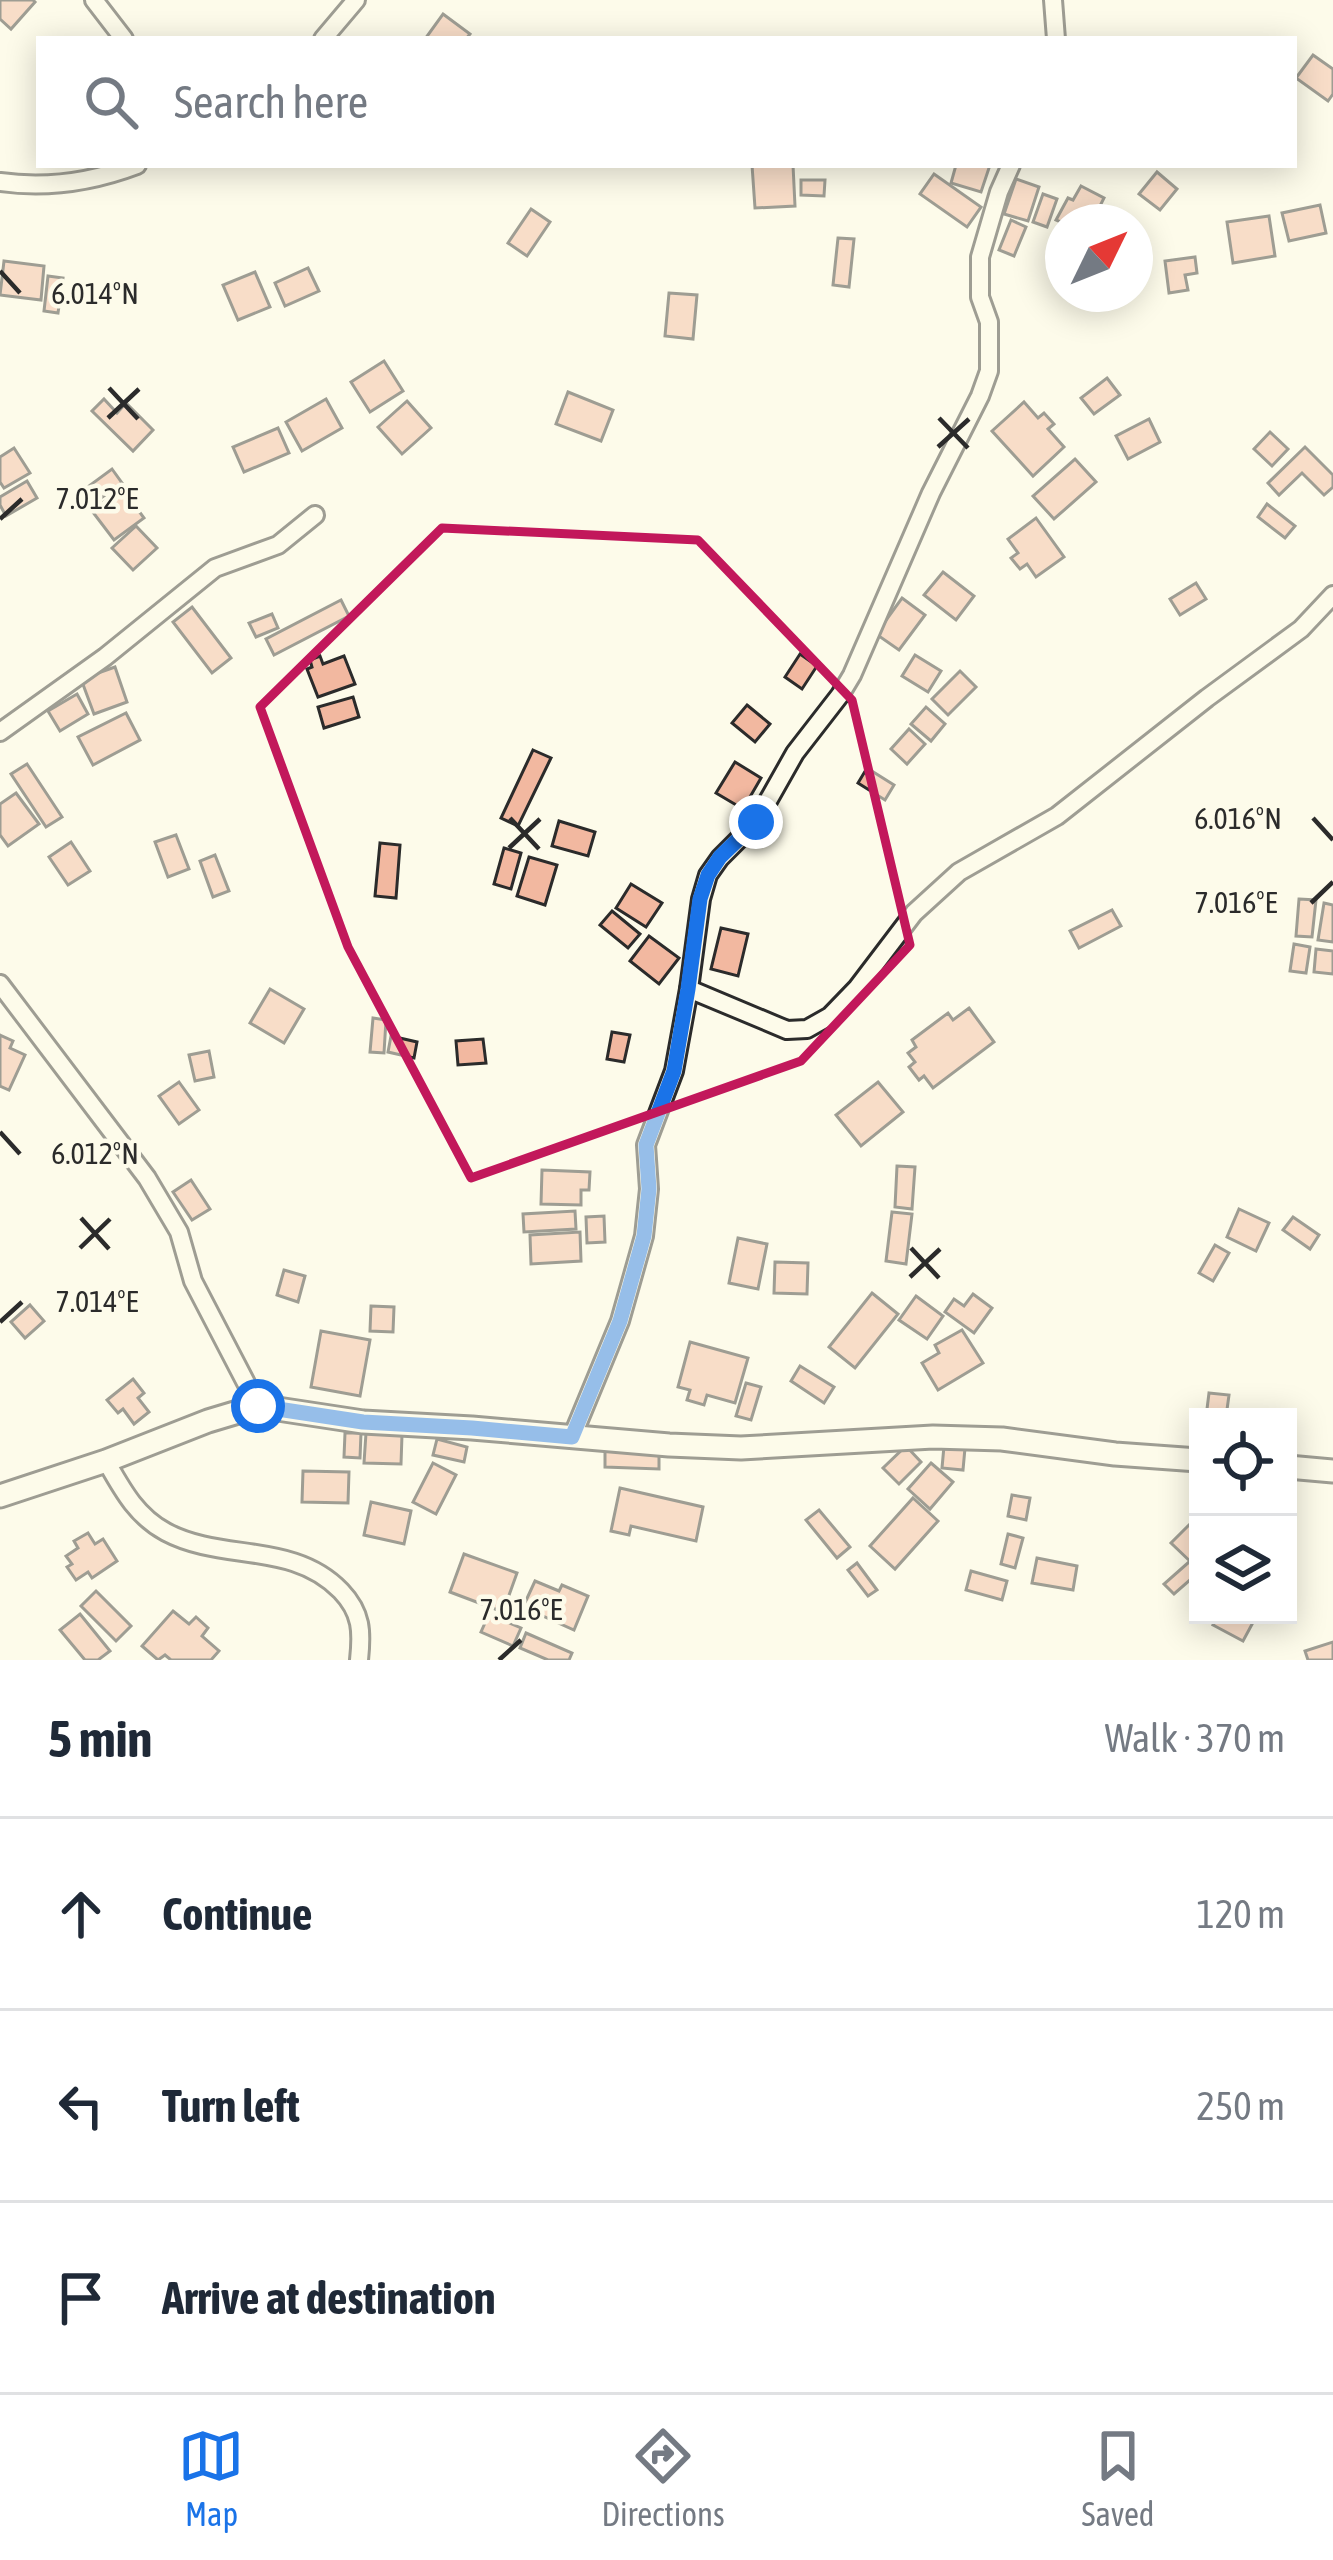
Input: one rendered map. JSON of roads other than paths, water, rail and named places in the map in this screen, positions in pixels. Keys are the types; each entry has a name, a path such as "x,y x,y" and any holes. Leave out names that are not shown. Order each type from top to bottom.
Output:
{"street":[{"path":"94,0 122,36"},
{"path":"326,36 356,0"},
{"path":"1053,0 1056,36"},
{"path":"0,182 32,187 88,181 128,168"},
{"path":"572,1437 620,1321 644,1236 649,1189 646,1145 674,1071 700,899 708,875 756,822 795,753 852,675 931,493 980,396 989,371 990,344 989,322 980,297 980,257 1010,168"},
{"path":"0,732 105,657 214,568 278,545 315,515"},
{"path":"688,989 787,1030 808,1029 830,1016 914,913 959,872 1057,816 1301,629 1333,596"},
{"path":"0,984 147,1178 179,1232 193,1281 258,1406"},
{"path":"0,1496 258,1406 363,1422 741,1448 933,1437 1002,1439 1189,1459"},
{"path":"106,1461 139,1512 165,1532 195,1544 288,1558 332,1582 353,1604 362,1626 359,1660"},
{"path":"1297,1468 1333,1471"}]}
